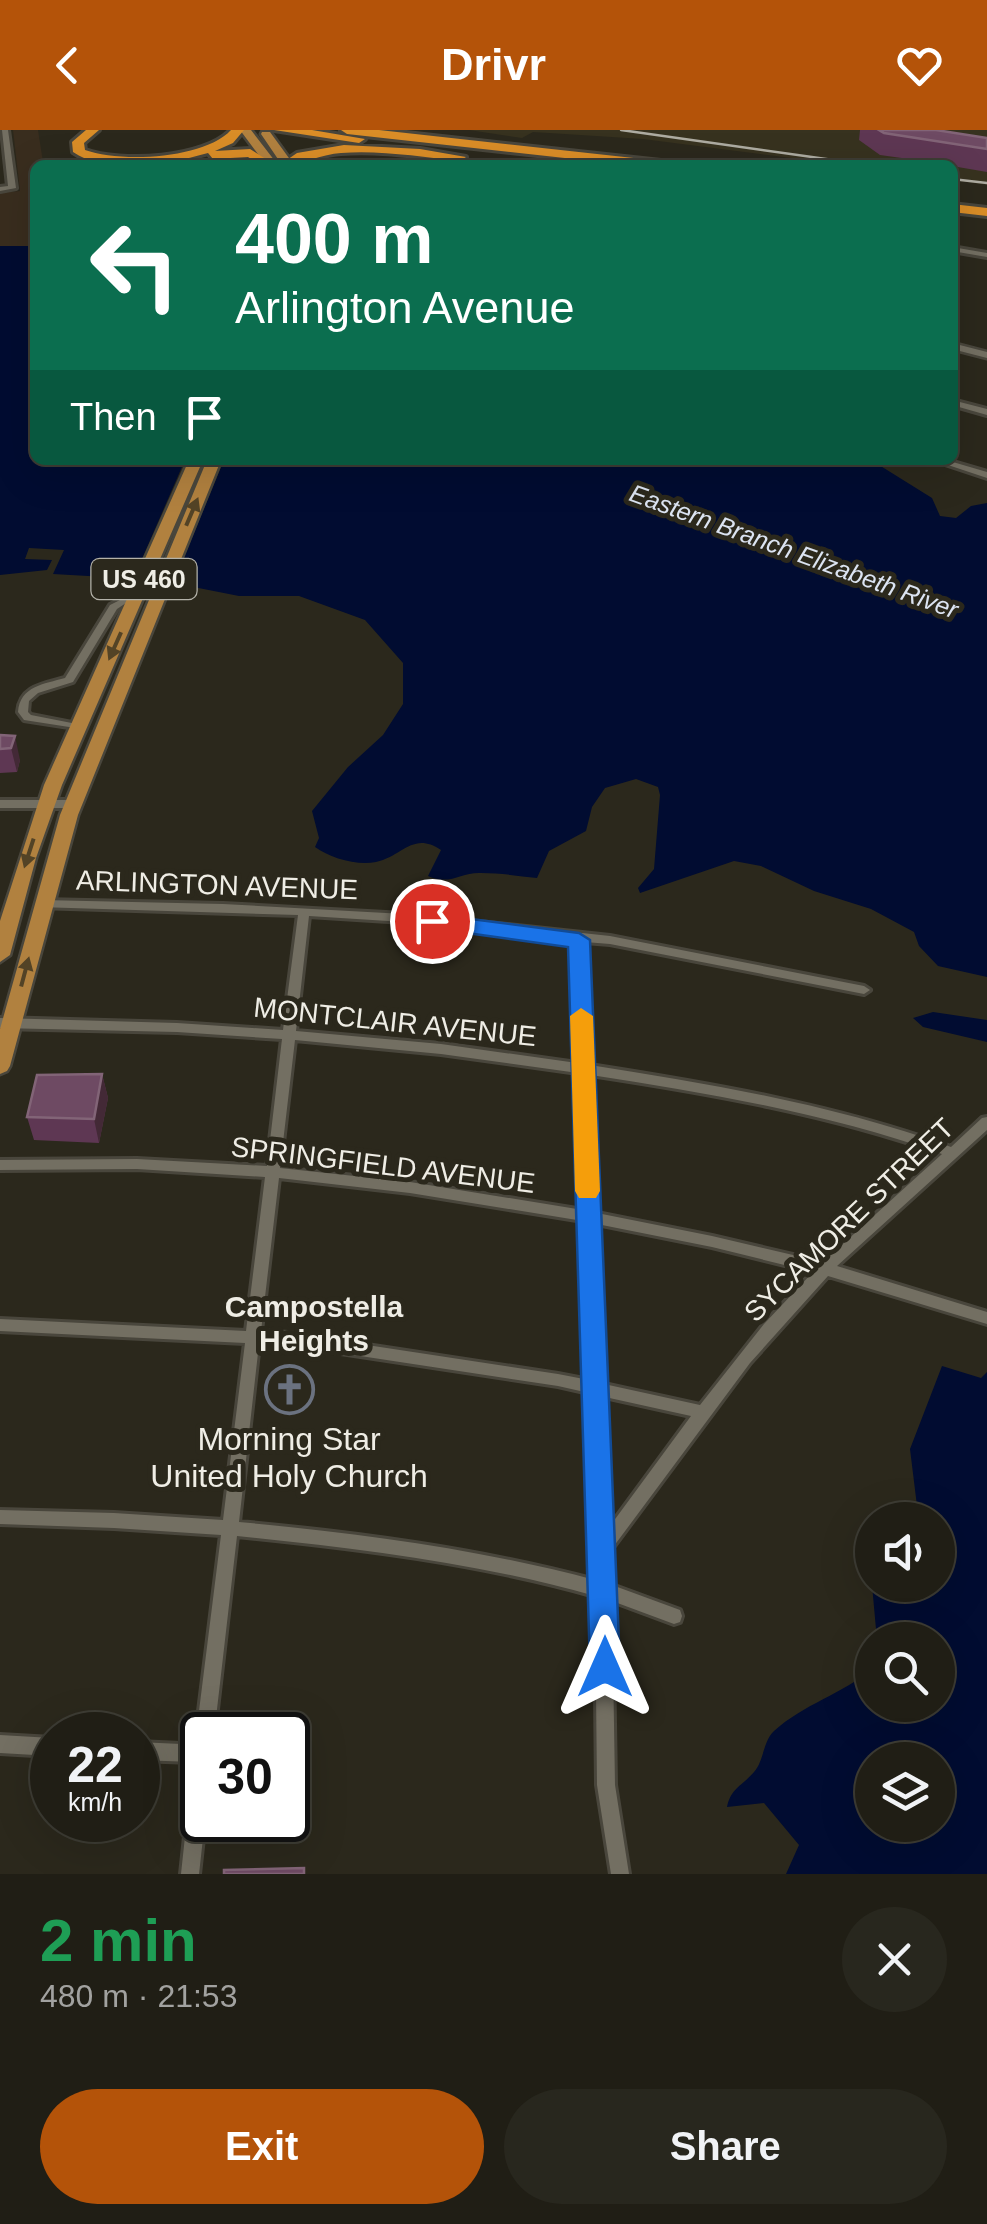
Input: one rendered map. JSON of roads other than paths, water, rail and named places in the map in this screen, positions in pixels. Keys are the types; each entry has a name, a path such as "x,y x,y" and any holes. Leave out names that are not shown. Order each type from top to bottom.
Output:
{"highway":[{"path":"66,130 71,156 85,160"},
{"path":"93,130 78,142 79,152 100,160"},
{"path":"132,160 212,150 230,142 241,130"},
{"path":"283,130 543,160"},
{"path":"346,130 615,160"},
{"path":"416,130 623,160"},
{"path":"292,160 302,153 325,149 485,160"},
{"path":"169,160 240,152 263,160"},
{"path":"958,199 987,203"},
{"path":"958,209 987,212"}],"main road":[{"path":"241,130 266,160"},
{"path":"262,130 284,160"},
{"name":"US 460","path":"0,954 46,804 194,465"},
{"name":"US 460","path":"0,1066 6,1024 73,804 212,465"}],"street":[{"path":"0,189 12,188 3,143 5,130"},
{"path":"958,250 987,254"},
{"path":"958,348 987,355"},
{"path":"958,404 987,412"},
{"path":"953,465 987,475"},
{"path":"78,727 28,718 23,712 24,700 34,691 69,680 113,607 124,600"},
{"path":"0,804 73,804"},
{"name":"ARLINGTON AVENUE","path":"42,904 304,911 461,924 579,940 610,940 864,990"},
{"path":"208,1712 304,911"},
{"path":"579,940 603,1548 606,1785 620,1874"},
{"name":"MONTCLAIR AVENUE","path":"6,1024 288,1034 431,1047 583,1068 849,1120 954,1152"},
{"name":"SYCAMORE STREET","path":"603,1548 703,1412 784,1314 910,1188 987,1122"},
{"name":"SPRINGFIELD AVENUE","path":"0,1165 121,1165 271,1172 404,1186 588,1216 826,1269 987,1318"},
{"path":"0,1325 252,1336 465,1364 703,1412"},
{"path":"0,1516 232,1529 411,1550 604,1588 674,1616"},
{"path":"0,1744 30,1746"},
{"path":"190,1874 193,1842"}],"water":[{"name":"Eastern Branch Elizabeth River","path":"0,246 30,246 30,465 879,465 932,498 940,516 956,518 971,506 987,503 987,977 938,966 919,946 914,932 871,909 814,891 761,866 734,861 640,893 638,888 654,869 660,795 658,787 636,779 605,788 592,807 586,831 549,851 537,878 481,873 436,879 428,876 441,850 423,843 369,863 328,855 315,847 319,838 312,811 348,767 383,735 403,704 403,663 365,620 299,596 239,596 158,580 53,574 64,550 29,548 25,559 52,560 47,570 0,575"},
{"path":"933,1012 987,1020 987,1042 923,1027 913,1018"},
{"path":"942,1366 981,1378 987,1372 987,1874 786,1874 799,1845 764,1803 727,1807 734,1791 757,1767 774,1731 855,1680 855,1722 955,1722 955,1622 875,1622 874,1602 955,1602 955,1502 917,1502 910,1449"}],"tram line":[{"path":"621,130 834,160"},
{"path":"958,180 987,183"}],"place":[{"name":"Morning Star United Holy Church","path":"289,1389"}],"district":[{"name":"Campostella Heights","path":"314,1323"}]}
